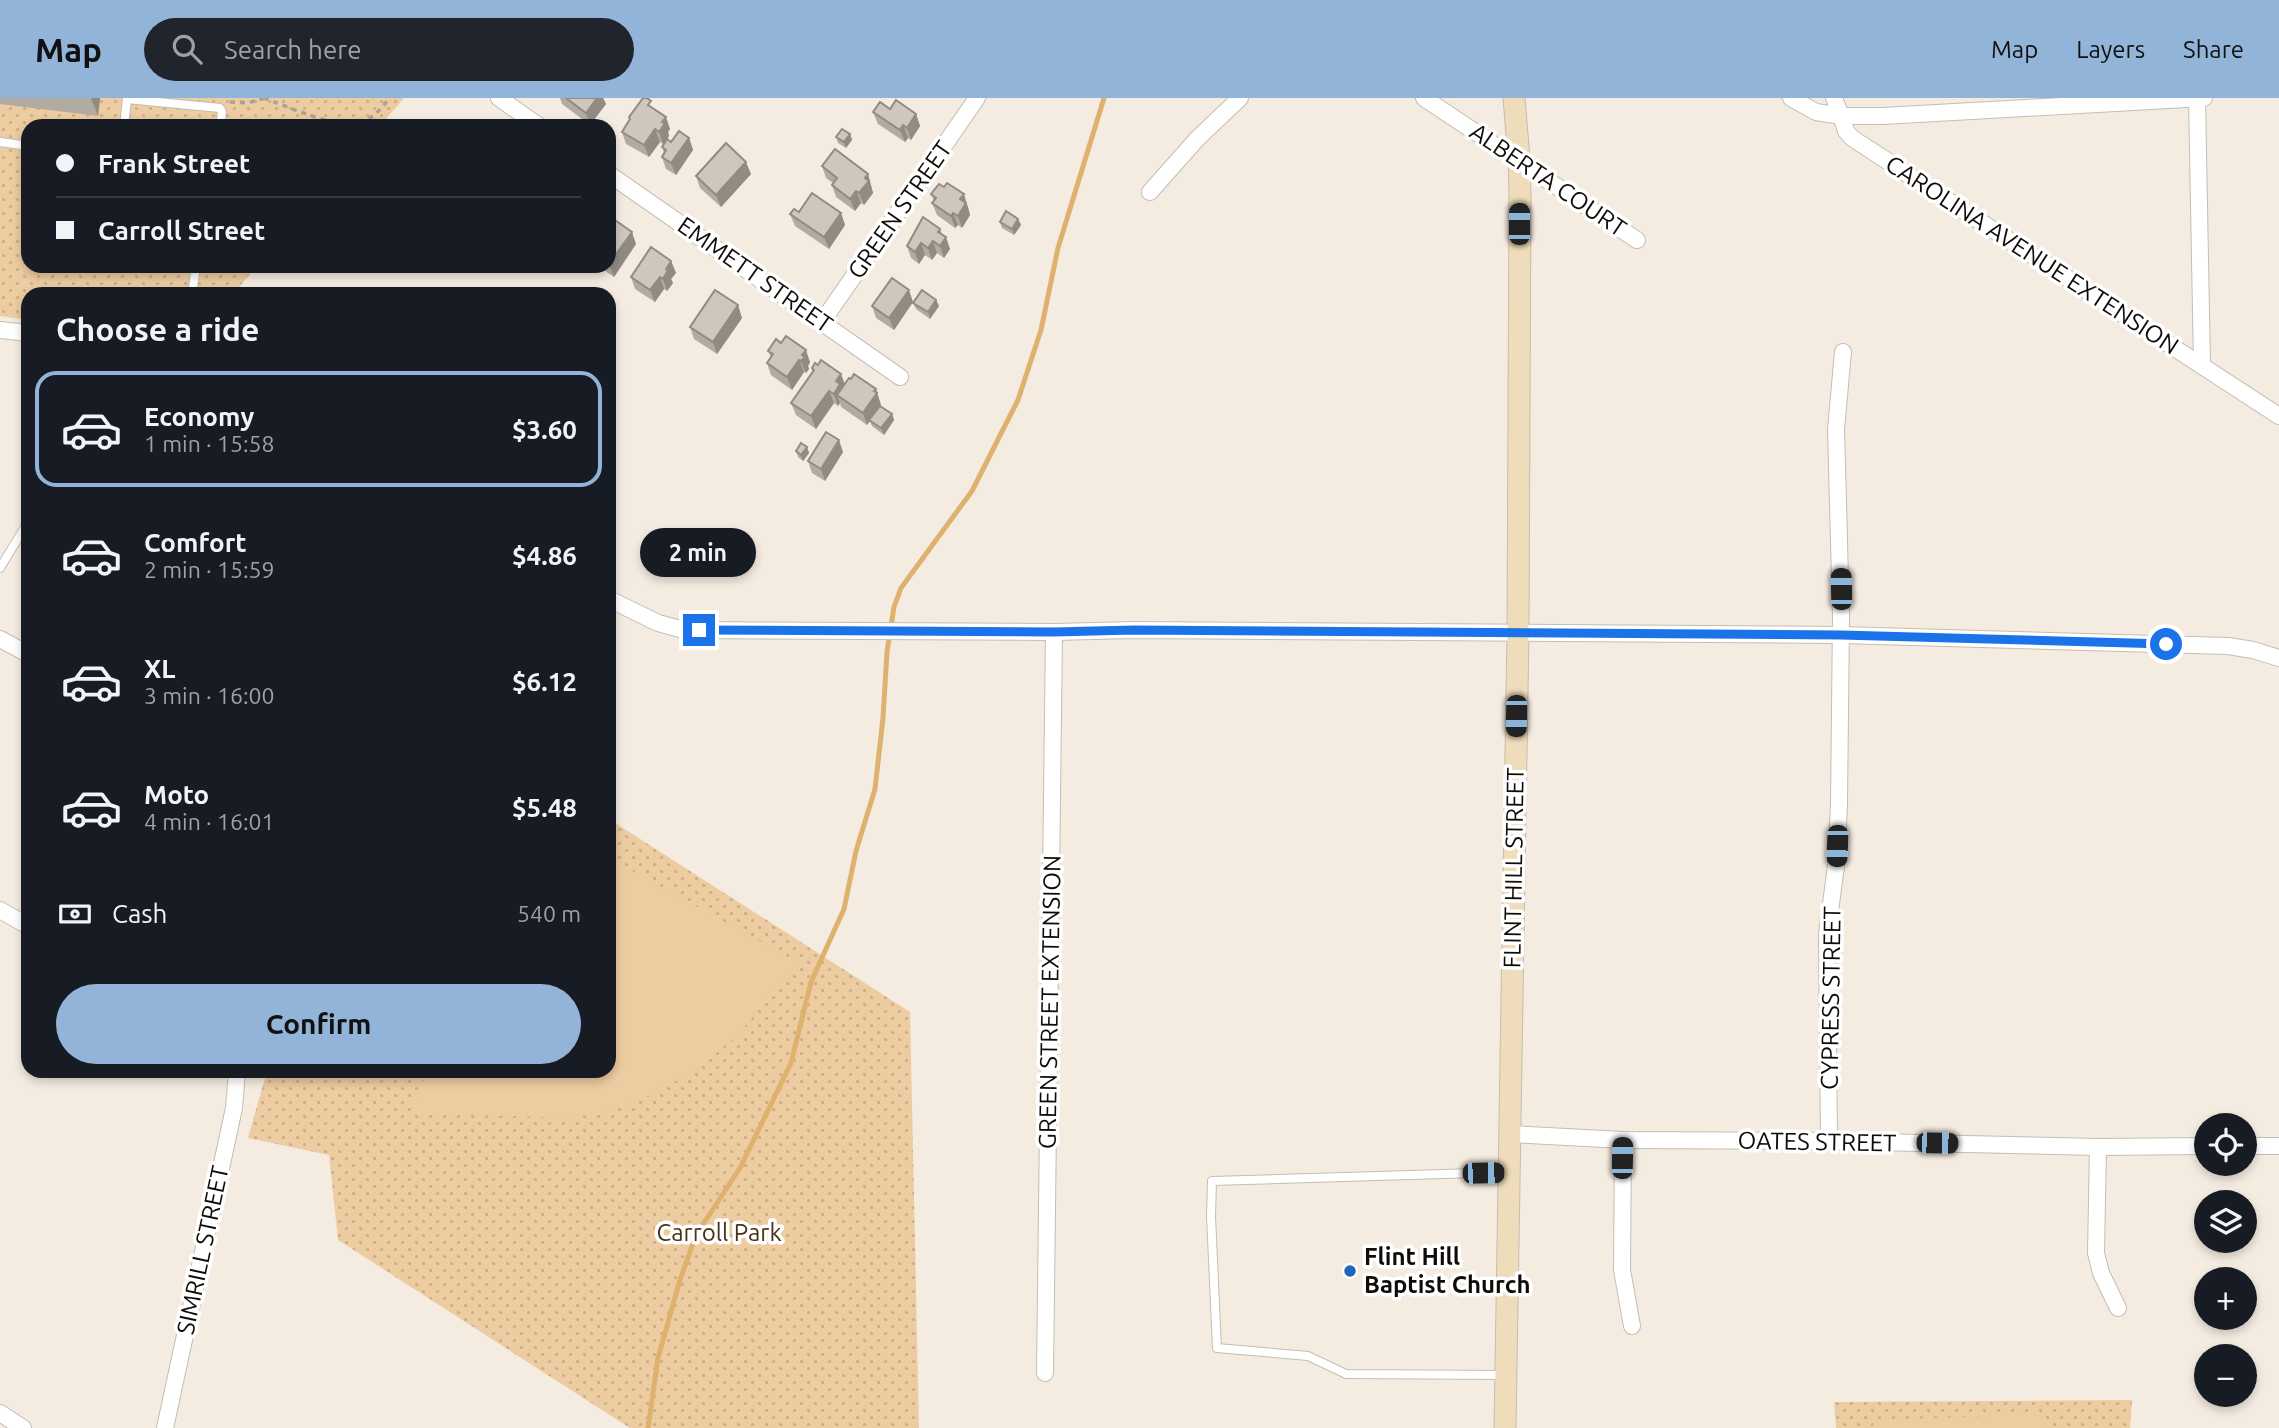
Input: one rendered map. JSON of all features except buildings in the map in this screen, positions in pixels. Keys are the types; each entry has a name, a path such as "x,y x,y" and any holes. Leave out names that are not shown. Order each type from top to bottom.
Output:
{"street":[{"path":"499,98 529,119"},
{"name":"GREEN STREET","path":"822,322 977,98"},
{"path":"1150,192 1197,139 1240,98"},
{"name":"ALBERTA COURT","path":"1424,98 1637,240"},
{"name":"FLINT HILL STREET","path":"1505,1428 1518,632 1519,159 1514,98"},
{"path":"1791,98 1816,112 1842,116 2204,98"},
{"name":"CAROLINA AVENUE EXTENSION","path":"1834,98 1846,131 1852,138 2279,416"},
{"path":"2197,98 2202,366"},
{"name":"EMMETT STREET","path":"616,179 900,377"},
{"path":"0,330 21,332"},
{"name":"CYPRESS STREET","path":"1829,1141 1827,934 1836,866 1841,635 1836,429 1843,352"},
{"path":"616,602 658,623 684,630 1841,635 2228,646 2279,658"},
{"name":"GREEN STREET EXTENSION","path":"1045,1373 1054,632"},
{"path":"0,639 21,650"},
{"path":"0,910 21,922"},
{"name":"SIMRILL STREET","path":"165,1428 234,1108 236,1078"},
{"name":"OATES STREET","path":"1511,1135 1623,1140 2194,1146"},
{"path":"1623,1140 1622,1270 1632,1326"},
{"path":"2257,1146 2279,1146"},
{"path":"2098,1147 2096,1253 2101,1273 2118,1308"},
{"path":"0,1413 23,1428"}],"lane":[{"path":"125,119 127,99 220,108 221,119"},
{"path":"0,142 21,145"},
{"path":"0,568 21,534"},
{"path":"1506,1375 1346,1374 1308,1356 1217,1348 1211,1216 1212,1181 1510,1172"}],"path":[{"path":"220,108 228,102 248,103 265,98 325,119"},
{"path":"368,119 382,108 389,98"}],"green space":[{"path":"0,98 404,98 386,119 21,119 21,273 251,273 239,287 21,287 21,319 0,316"},
{"name":"Carroll Park","path":"616,823 910,1012 919,1428 630,1428 338,1240 329,1155 248,1138 265,1078 616,1078"},
{"path":"616,862 797,962 738,1035 697,1069 653,1094 610,1111 571,1118 409,1113 425,1078 616,1078"},
{"path":"2132,1400 2130,1428 1836,1428 1834,1402"},
{"path":"2046,1414 2045,1428 1871,1428 1877,1420"}],"waterway":[{"path":"648,1428 658,1358 696,1235 740,1168 791,1063 811,982 844,909 856,851 875,789 887,652 894,607 901,588 972,491 1018,400 1041,330 1058,248 1104,98"}],"place":[{"name":"Flint Hill Baptist Church","path":"1350,1271"}],"route":[{"path":"699,630 1841,635 2166,644"}]}
